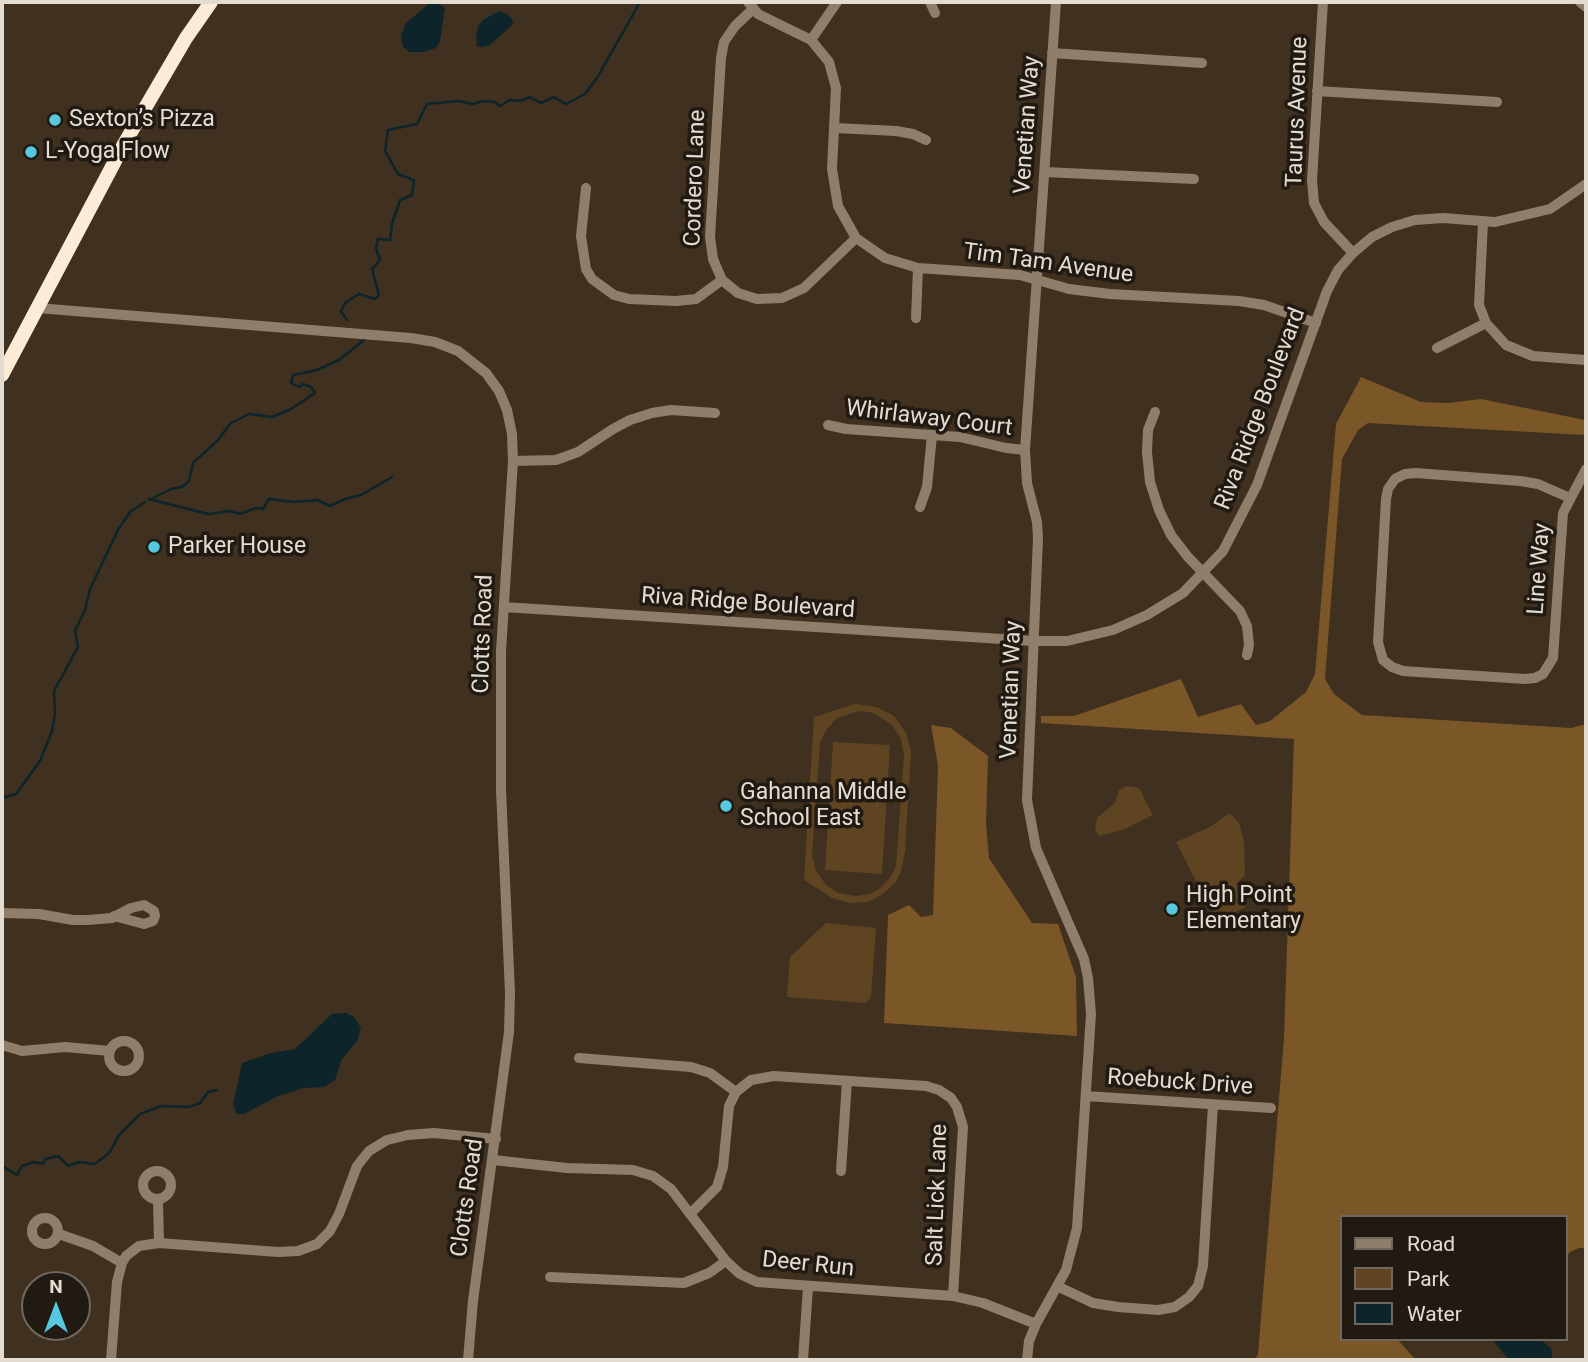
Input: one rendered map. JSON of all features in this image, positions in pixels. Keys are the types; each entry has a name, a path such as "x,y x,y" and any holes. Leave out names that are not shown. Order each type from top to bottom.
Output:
{"highway":[{"path":"2,375 124,144 186,38 211,2"}],"street":[{"path":"750,5 785,29 811,40 838,2"},
{"path":"930,2 935,13"},
{"name":"Venetian Way","path":"1027,1360 1029,1341 1036,1324 1059,1287 1073,1249 1077,1228 1091,1014 1084,959 1036,848 1027,800 1038,538 1037,522 1027,483 1025,450 1056,2"},
{"name":"Taurus Avenue","path":"1322,2 1312,180 1314,203 1324,222 1353,253"},
{"path":"1580,2 1586,7"},
{"name":"Cordero Lane","path":"723,280 713,260 710,237 721,58 724,41 750,5"},
{"name":"Tim Tam Avenue","path":"811,40 829,62 836,88 832,169 838,206 856,238 885,258 918,268 1020,275 1069,289 1110,294 1239,301 1264,305 1316,323"},
{"path":"1052,53 1202,63"},
{"path":"1317,91 1497,102"},
{"path":"835,128 896,131 926,140"},
{"path":"1045,172 1194,179"},
{"name":"Riva Ridge Boulevard","path":"504,607 1033,641 1067,641 1113,630 1147,615 1183,593 1223,551 1257,485 1327,291 1338,270 1353,253 1372,237 1415,220 1443,218 1495,222 1550,209 1586,184"},
{"path":"586,188 581,236 586,270 602,287 614,295 629,299 696,299 723,280 738,293 757,299 782,298 804,288 856,238"},
{"path":"1483,222 1479,305 1486,323 1506,345 1533,356 1586,360"},
{"path":"916,318 918,268"},
{"name":"Clotts Road","path":"37,308 407,337 435,342 458,351 486,373 499,391 507,410 512,434 513,461 501,651 501,790 510,996 509,1032 473,1301 468,1360"},
{"path":"1437,348 1486,323"},
{"path":"513,461 556,460 578,452 630,420 652,413 671,410 715,414"},
{"path":"1155,412 1148,430 1147,452 1150,482 1159,510 1171,535 1240,611 1247,626 1247,655"},
{"name":"Whirlaway Court","path":"828,425 846,429 960,437 1025,450"},
{"path":"920,507 927,487 932,435"},
{"name":"Line Way","path":"1570,498 1538,484 1520,481 1416,473 1395,479 1388,489 1386,499 1378,642 1383,660 1403,671 1525,679 1543,674 1553,658 1563,513 1586,469"},
{"path":"2,913 56,915 73,920 114,916"},
{"path":"2,1045 22,1051 65,1047 110,1051"},
{"path":"579,1058 691,1066 710,1073 736,1092"},
{"path":"690,1214 710,1196 722,1176 729,1106 736,1092 751,1080 766,1076 847,1081 841,1171"},
{"name":"Salt Lick Lane","path":"847,1081 926,1086 951,1098 957,1107 963,1127 953,1296"},
{"name":"Roebuck Drive","path":"1086,1096 1271,1108"},
{"path":"1059,1287 1093,1303 1118,1307 1158,1310 1175,1307 1189,1297 1198,1286 1203,1266 1213,1105"},
{"path":"111,1360 117,1282 126,1256 139,1246 159,1243 278,1252 298,1251 317,1244 330,1231 357,1167 369,1151 387,1140 434,1133 496,1139"},
{"name":"Deer Run","path":"493,1160 567,1168 633,1170 653,1176 671,1189 726,1261 740,1274 757,1282 953,1296 983,1303 1036,1324"},
{"path":"158,1200 159,1243"},
{"path":"59,1234 93,1246 122,1263"},
{"path":"550,1277 684,1283 703,1276 726,1261"},
{"path":"803,1360 808,1287"}],"green space":[{"path":"855,704 877,707 894,716 906,733 911,752 905,851 901,872 895,883 883,894 868,902 850,903 832,898 804,880 814,717","holes":["859,711 874,713 892,725 901,739 904,755 896,866 890,878 879,889 870,894 855,896 838,893 826,885 816,871 812,855 820,743 826,730 837,718"]},
{"path":"833,742 890,745 882,874 825,870"},
{"path":"1127,786 1139,788 1153,815 1125,829 1099,836 1095,828 1097,818 1115,803 1119,790"},
{"path":"1230,813 1239,823 1244,841 1245,875 1236,884 1249,893 1243,902 1246,907 1215,918 1176,842 1208,828"},
{"path":"826,923 876,928 871,997 866,1003 787,997 790,957"}],"shaded area":[{"path":"1361,377 1421,402 1448,403 1481,399 1585,420 1585,435 1368,423 1358,430 1342,459 1325,679 1334,694 1362,715 1571,728 1586,724 1586,1248 1570,1252 1567,1257 1567,1215 1340,1215 1340,1341 1399,1341 1416,1360 1255,1360 1258,1354 1284,1038 1294,739 1041,723 1041,716 1074,716 1181,679 1198,717 1241,704 1256,725 1270,721 1306,692 1315,674 1336,424"},
{"path":"931,725 951,728 988,756 986,824 989,858 1032,923 1058,924 1076,977 1077,1036 884,1023 888,915 909,905 921,917 933,915 938,766"}],"water":[{"path":"438,3 445,8 440,41 436,48 424,52 410,52 403,47 401,35 406,23 429,4"},
{"path":"499,11 507,14 513,24 490,45 477,46 478,27 483,20"},
{"path":"346,1013 354,1017 361,1028 357,1041 342,1059 335,1080 324,1087 303,1088 276,1097 244,1114 237,1114 233,1105 242,1063 271,1053 295,1049 332,1014"},
{"path":"1494,1341 1542,1341 1551,1348 1551,1360 1509,1360"}],"waterway":[{"path":"347,320 341,311 345,303 359,294 375,299 379,295 372,269 380,260 376,248 378,239 390,240 400,200 412,195 414,180 398,174 385,151 388,130 417,124 427,104 458,101 473,104 483,101 495,102 500,106 510,100 520,101 530,97 541,103 554,97 566,104 585,94 597,78 640,2"},
{"path":"153,498 182,487 189,481 193,463 217,441 231,423 249,414 272,417 291,409 315,393 311,387 303,384 299,387 291,383 293,375 317,370 339,360 364,340"},
{"path":"149,499 208,514 231,511 240,514 256,508 263,509 269,499 294,502 317,500 330,506 361,495 392,477"},
{"path":"2,798 16,794 40,761 52,731 55,714 54,691 78,647 75,631 85,610 90,589 119,528 131,511 145,502"},
{"path":"2,1166 17,1175 22,1166 34,1162 43,1164 45,1159 58,1156 68,1166 79,1162 95,1164 110,1152 119,1135 140,1114 161,1106 189,1107 200,1103 208,1092 217,1090"}],"place":[{"name":"Sexton’s Pizza","path":"55,120"},
{"name":"L-Yoga Flow","path":"31,152"},
{"name":"Parker House","path":"154,547"},
{"name":"Gahanna Middle School East","path":"726,806"},
{"name":"High Point Elementary","path":"1172,909"}]}
